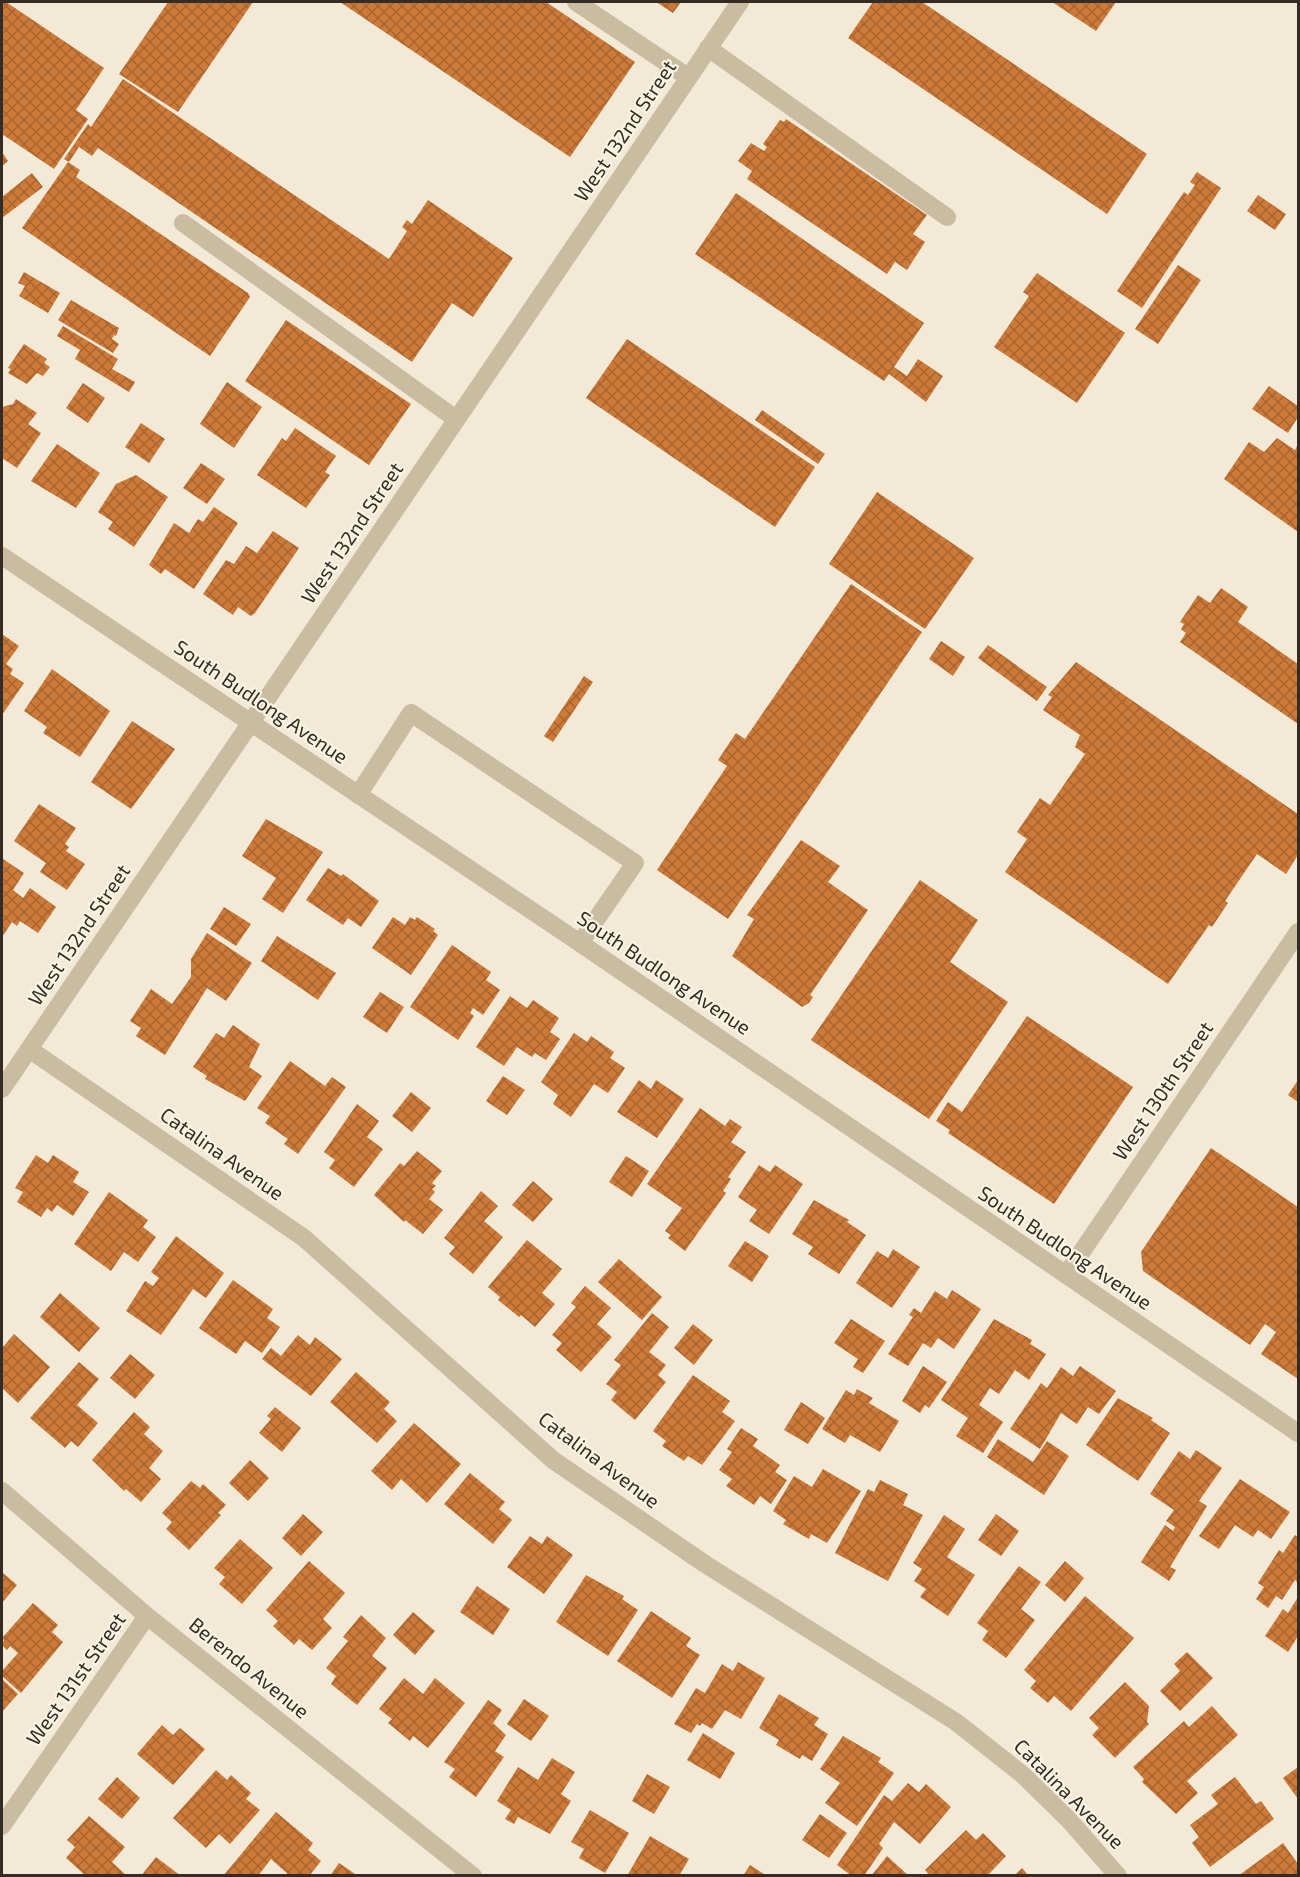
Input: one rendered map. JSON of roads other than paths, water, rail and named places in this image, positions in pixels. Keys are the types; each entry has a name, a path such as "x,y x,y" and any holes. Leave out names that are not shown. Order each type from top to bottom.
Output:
{"street":[{"path":"576,2 688,77"},
{"name":"West 132nd Street","path":"2,1089 740,2"},
{"path":"708,48 947,217"},
{"path":"183,223 456,419"},
{"name":"South Budlong Avenue","path":"2,556 580,943 1299,1433"},
{"path":"358,795 411,713 635,863 580,943"},
{"name":"West 130th Street","path":"1066,1275 1299,932"},
{"name":"Catalina Avenue","path":"29,1049 304,1238 553,1460 705,1564 956,1722 1023,1774 1069,1820 1118,1875"},
{"name":"Berendo Avenue","path":"2,1491 147,1616 466,1874"},
{"name":"West 131st Street","path":"2,1826 147,1616"}]}
